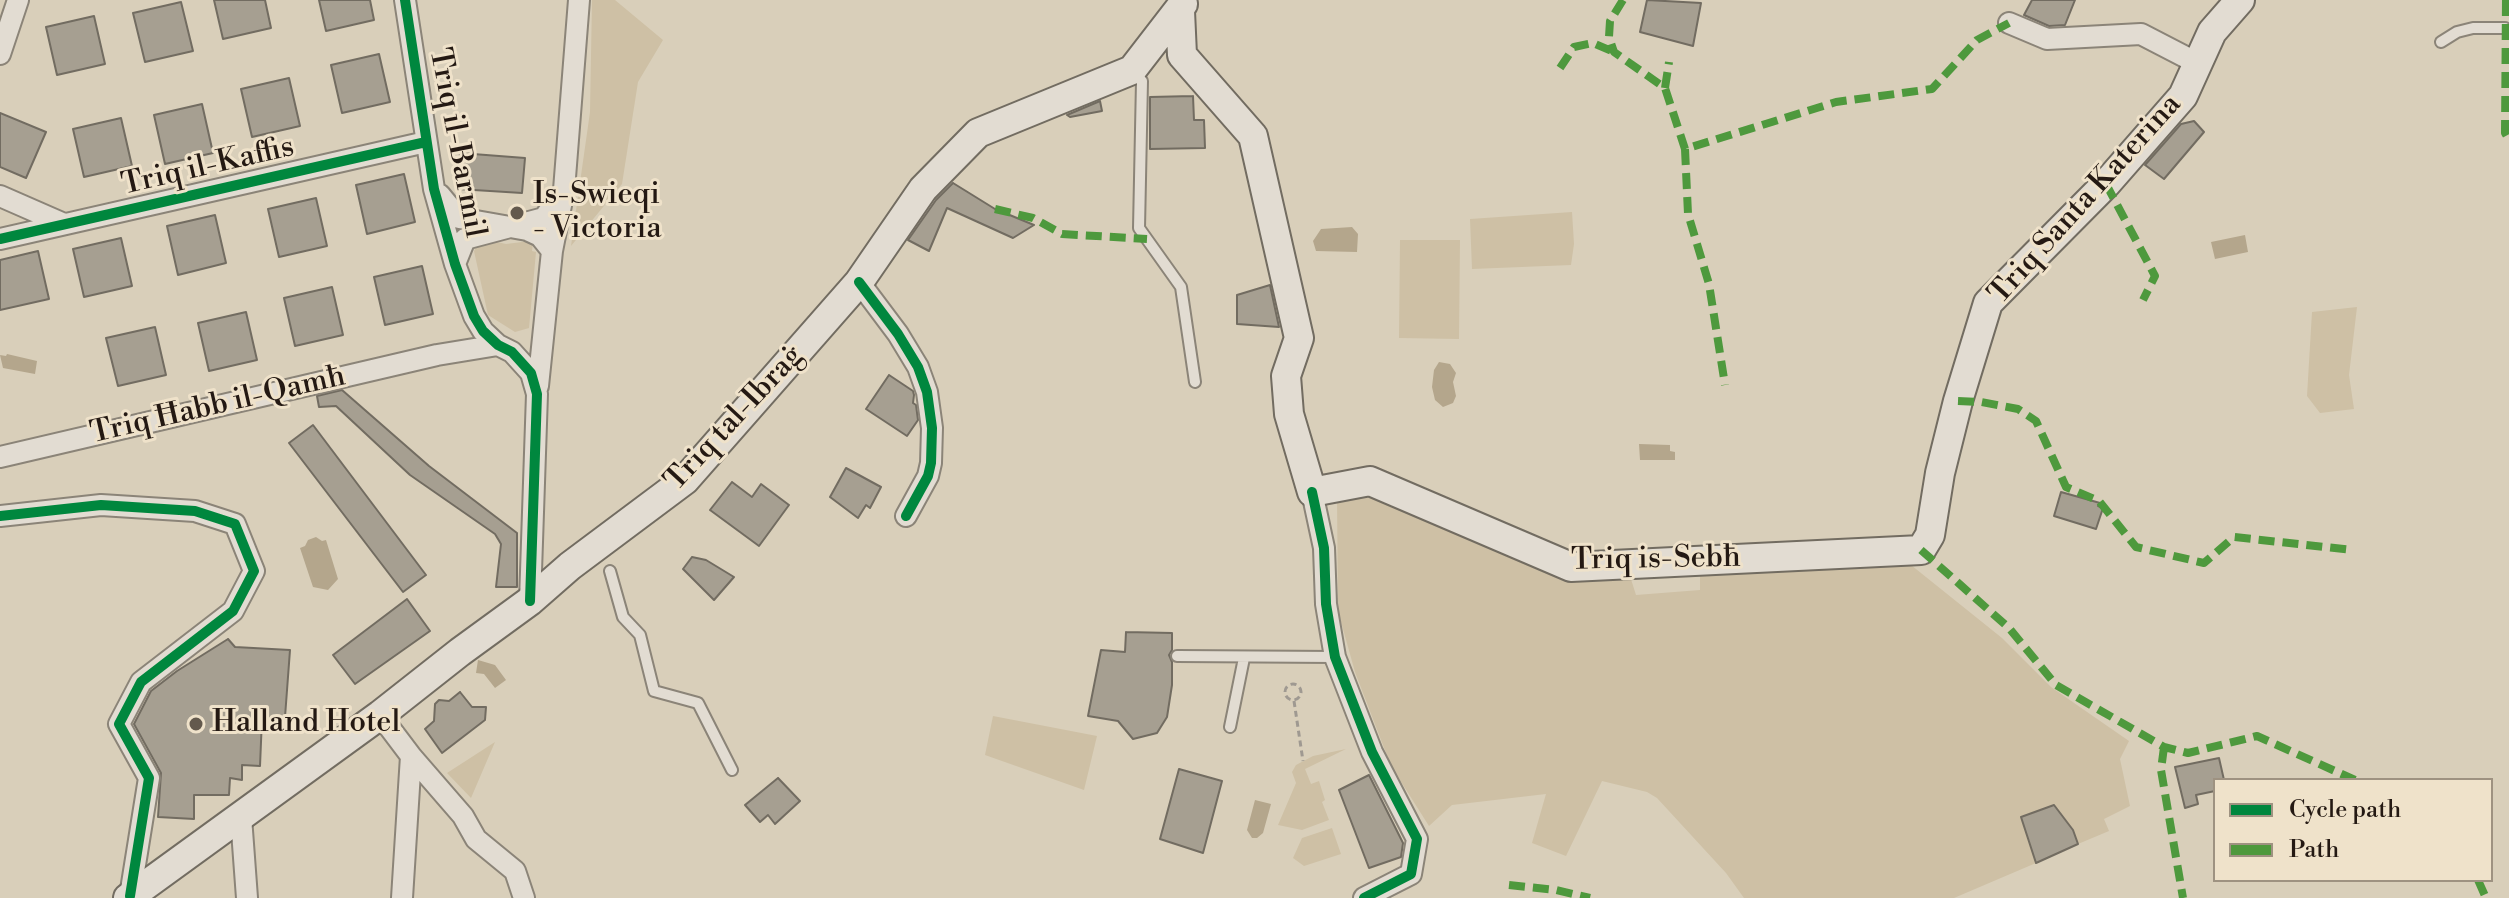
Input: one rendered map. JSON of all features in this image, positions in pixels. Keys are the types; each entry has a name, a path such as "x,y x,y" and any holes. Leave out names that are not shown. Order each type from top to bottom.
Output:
{"main road":[{"name":"Triq Santa Katerina","path":"1921,550 1930,535 1940,473 1954,416 1988,303 2106,184 2183,96 2212,32 2240,0"},
{"path":"1183,5 1182,55 1253,136 1299,338 1286,376 1289,414 1312,492"},
{"name":"Triq tal-Ibraġ","path":"129,897 380,715 685,480 859,282 923,189 978,133 1132,70 1183,5"},
{"path":"1132,70 1182,55"},
{"name":"Triq is-Sebħ","path":"1312,492 1370,481 1571,567 1921,550"}],"street":[{"path":"1,49 18,0"},
{"name":"Triq il-Barmil","path":"405,0 434,189 455,264 474,316 483,331 531,373 537,394 530,601"},
{"path":"537,394 552,251 564,190 579,0"},
{"path":"2009,23 2047,39 2141,34 2199,64"},
{"name":"Triq il-Kaffis","path":"0,239 426,142"},
{"name":"Triq il-Barmil","path":"434,189 459,218 507,227 544,218 564,190"},
{"path":"0,196 64,224"},
{"path":"455,264 465,239 507,227 540,236 552,251"},
{"path":"859,282 898,334 918,367 927,392 932,428 931,463 928,476 906,516"},
{"name":"Triq Ħabb il-Qamħ","path":"437,355 463,337 474,316"},
{"path":"505,348 526,350 543,332"},
{"name":"Triq Ħabb il-Qamħ","path":"0,457 437,355 505,348"},
{"path":"1312,492 1324,548 1326,604 1335,657 1372,752 1417,839 1411,874 1364,898"},
{"path":"0,516 101,505 195,511 235,524 254,571 233,611 141,682 119,724 149,778 129,897"},
{"path":"380,715 463,816 476,839 515,871 524,898"},
{"path":"402,898 411,756"},
{"path":"241,817 247,898"}],"lane":[{"path":"2441,42 2457,32 2473,28 2505,28"},
{"path":"1132,70 1142,81 1139,228 1181,287 1195,382"},
{"path":"610,571 623,617 640,635 654,691 698,703 732,770"},
{"path":"1177,656 1335,657"},
{"path":"1230,727 1244,658"}],"path":[{"path":"1294,701 1300,698 1301,689 1291,684 1285,694 1294,701 1303,761"}],"shaded area":[{"path":"592,0 615,0 663,40 638,82 622,184 571,246 590,112"},
{"path":"1572,212 1574,244 1571,265 1472,269 1470,219"},
{"path":"1352,227 1358,234 1357,252 1316,251 1313,241 1321,229"},
{"path":"2245,235 2248,252 2215,259 2211,242"},
{"path":"488,240 506,244 533,243 532,251 536,252 529,328 515,332 488,315 474,251 479,242"},
{"path":"1400,240 1460,240 1459,339 1399,338"},
{"path":"2357,307 2349,375 2354,409 2320,413 2307,396 2312,312"},
{"path":"0,355 37,361 35,374 3,368"},
{"path":"1439,362 1450,364 1456,373 1453,382 1456,396 1453,403 1443,407 1435,400 1432,387 1434,370"},
{"path":"1639,444 1670,445 1670,451 1675,452 1675,460 1640,460"},
{"path":"1357,490 1481,535 1538,570 1575,574 1629,573 1636,595 1700,590 1700,575 1911,565 2002,638 2051,687 2129,741 2120,759 2130,806 2104,819 2109,831 2078,844 2074,832 2054,805 2022,817 2036,863 1954,898 1744,898 1726,873 1657,798 1647,792 1602,781 1566,856 1532,843 1546,794 1452,805 1429,826 1391,766 1355,672 1338,611 1337,496"},
{"path":"316,537 326,540 338,579 328,590 313,587 300,548"},
{"path":"478,660 495,665 506,680 495,688 484,674 476,673"},
{"path":"993,716 1097,736 1084,790 985,755"},
{"path":"495,742 471,798 447,773"},
{"path":"1346,749 1305,769 1311,784 1319,781 1329,820 1302,830 1278,825 1296,783 1292,772 1296,765 1313,756"},
{"path":"1255,800 1271,804 1263,833 1252,838 1247,830"},
{"path":"1332,828 1341,854 1304,866 1293,858 1302,838"}],"building":[{"path":"214,0 265,0 271,28 223,39"},
{"path":"319,0 370,0 374,20 326,31"},
{"path":"1647,0 1701,3 1693,46 1640,32"},
{"path":"2032,0 2075,0 2065,25 2049,26 2024,15"},
{"path":"181,2 193,51 145,62 133,13"},
{"path":"94,16 105,64 57,75 46,27"},
{"path":"379,54 390,102 342,113 331,65"},
{"path":"289,78 300,126 252,137 241,89"},
{"path":"1193,96 1194,120 1204,120 1205,148 1150,149 1150,97"},
{"path":"1100,101 1102,111 1067,115"},
{"path":"202,104 213,153 165,164 154,115"},
{"path":"0,113 46,132 26,178 0,167"},
{"path":"121,118 132,166 84,177 73,129"},
{"path":"2194,121 2204,132 2164,179 2145,165 2181,124"},
{"path":"460,153 525,158 522,193 458,189"},
{"path":"404,174 415,222 367,234 356,185"},
{"path":"953,183 995,209 1034,225 1013,238 947,208 929,251 908,240 936,200"},
{"path":"316,198 327,246 279,257 268,209"},
{"path":"215,215 226,263 178,275 167,226"},
{"path":"121,238 132,286 84,297 73,249"},
{"path":"38,251 49,299 0,310 0,260"},
{"path":"422,266 433,314 385,325 374,277"},
{"path":"1270,285 1279,327 1237,324 1237,295"},
{"path":"332,287 343,335 295,346 284,298"},
{"path":"246,312 257,360 209,371 198,323"},
{"path":"155,327 166,375 118,386 106,338"},
{"path":"889,375 913,391 918,420 907,436 866,409"},
{"path":"342,390 429,466 517,533 517,587 496,587 501,544 495,534 410,475 336,406 319,407 317,396"},
{"path":"313,425 426,575 403,592 289,443"},
{"path":"846,468 881,487 870,508 866,505 858,518 830,497"},
{"path":"732,482 752,497 761,484 789,505 759,546 710,510"},
{"path":"2061,492 2100,503 2098,506 2103,508 2096,529 2054,516"},
{"path":"692,557 706,560 734,577 714,600 683,569"},
{"path":"407,599 430,631 355,684 333,655"},
{"path":"1126,632 1172,633 1169,655 1172,685 1167,717 1157,733 1133,739 1118,721 1088,716 1101,650 1125,652"},
{"name":"Halland Hotel","path":"228,639 235,647 290,650 285,717 262,718 260,766 242,765 242,780 230,778 229,795 194,795 194,819 158,817 161,773 134,724 151,691"},
{"path":"460,692 472,707 486,707 485,720 442,753 425,729 434,721 435,704 439,700 449,701"},
{"path":"2219,758 2224,778 2213,778 2213,791 2196,795 2198,804 2185,808 2175,767"},
{"path":"1179,769 1222,781 1203,853 1160,839"},
{"path":"1369,775 1403,843 1401,857 1369,868 1339,790"},
{"path":"778,778 800,801 775,824 768,815 760,822 745,805"},
{"path":"2054,805 2073,830 2078,844 2036,863 2021,817"}],"marked path":[{"path":"1623,0 1610,21 1609,37 1614,52 1665,88 1685,149 1836,102 1932,89 1977,40 2009,23"},
{"path":"2506,0 2505,133 2509,140"},
{"path":"1560,68 1574,47 1593,43 1614,52"},
{"path":"1665,88 1669,62"},
{"path":"1685,149 1688,214 1709,284 1725,385"},
{"path":"2106,184 2155,276 2143,300"},
{"path":"995,209 1033,218 1062,234 1147,239"},
{"path":"1958,401 2018,409 2036,421 2066,487 2099,501 2136,547 2204,563 2234,537 2352,550"},
{"path":"1921,550 2009,628 2056,685 2164,747 2188,753 2257,736 2351,778"},
{"path":"2164,747 2161,770 2183,898"},
{"path":"2479,882 2486,898"},
{"path":"1509,885 1556,890 1590,898"}],"cycle path":[{"path":"405,0 434,189 455,264 474,316 483,331 498,345 512,352 531,373 537,394 530,601"},
{"path":"0,239 426,142"},
{"path":"859,282 898,334 918,367 927,392 932,428 931,463 928,476 906,516"},
{"path":"1312,492 1324,548 1326,604 1335,657 1372,752 1417,839 1411,874 1364,898"},
{"path":"0,516 101,505 195,511 235,524 254,571 233,611 141,682 119,724 149,778 130,896"}],"place":[{"name":"Is-Swieqi - Victoria","path":"517,213"},
{"name":"Halland Hotel","path":"196,724"}]}
